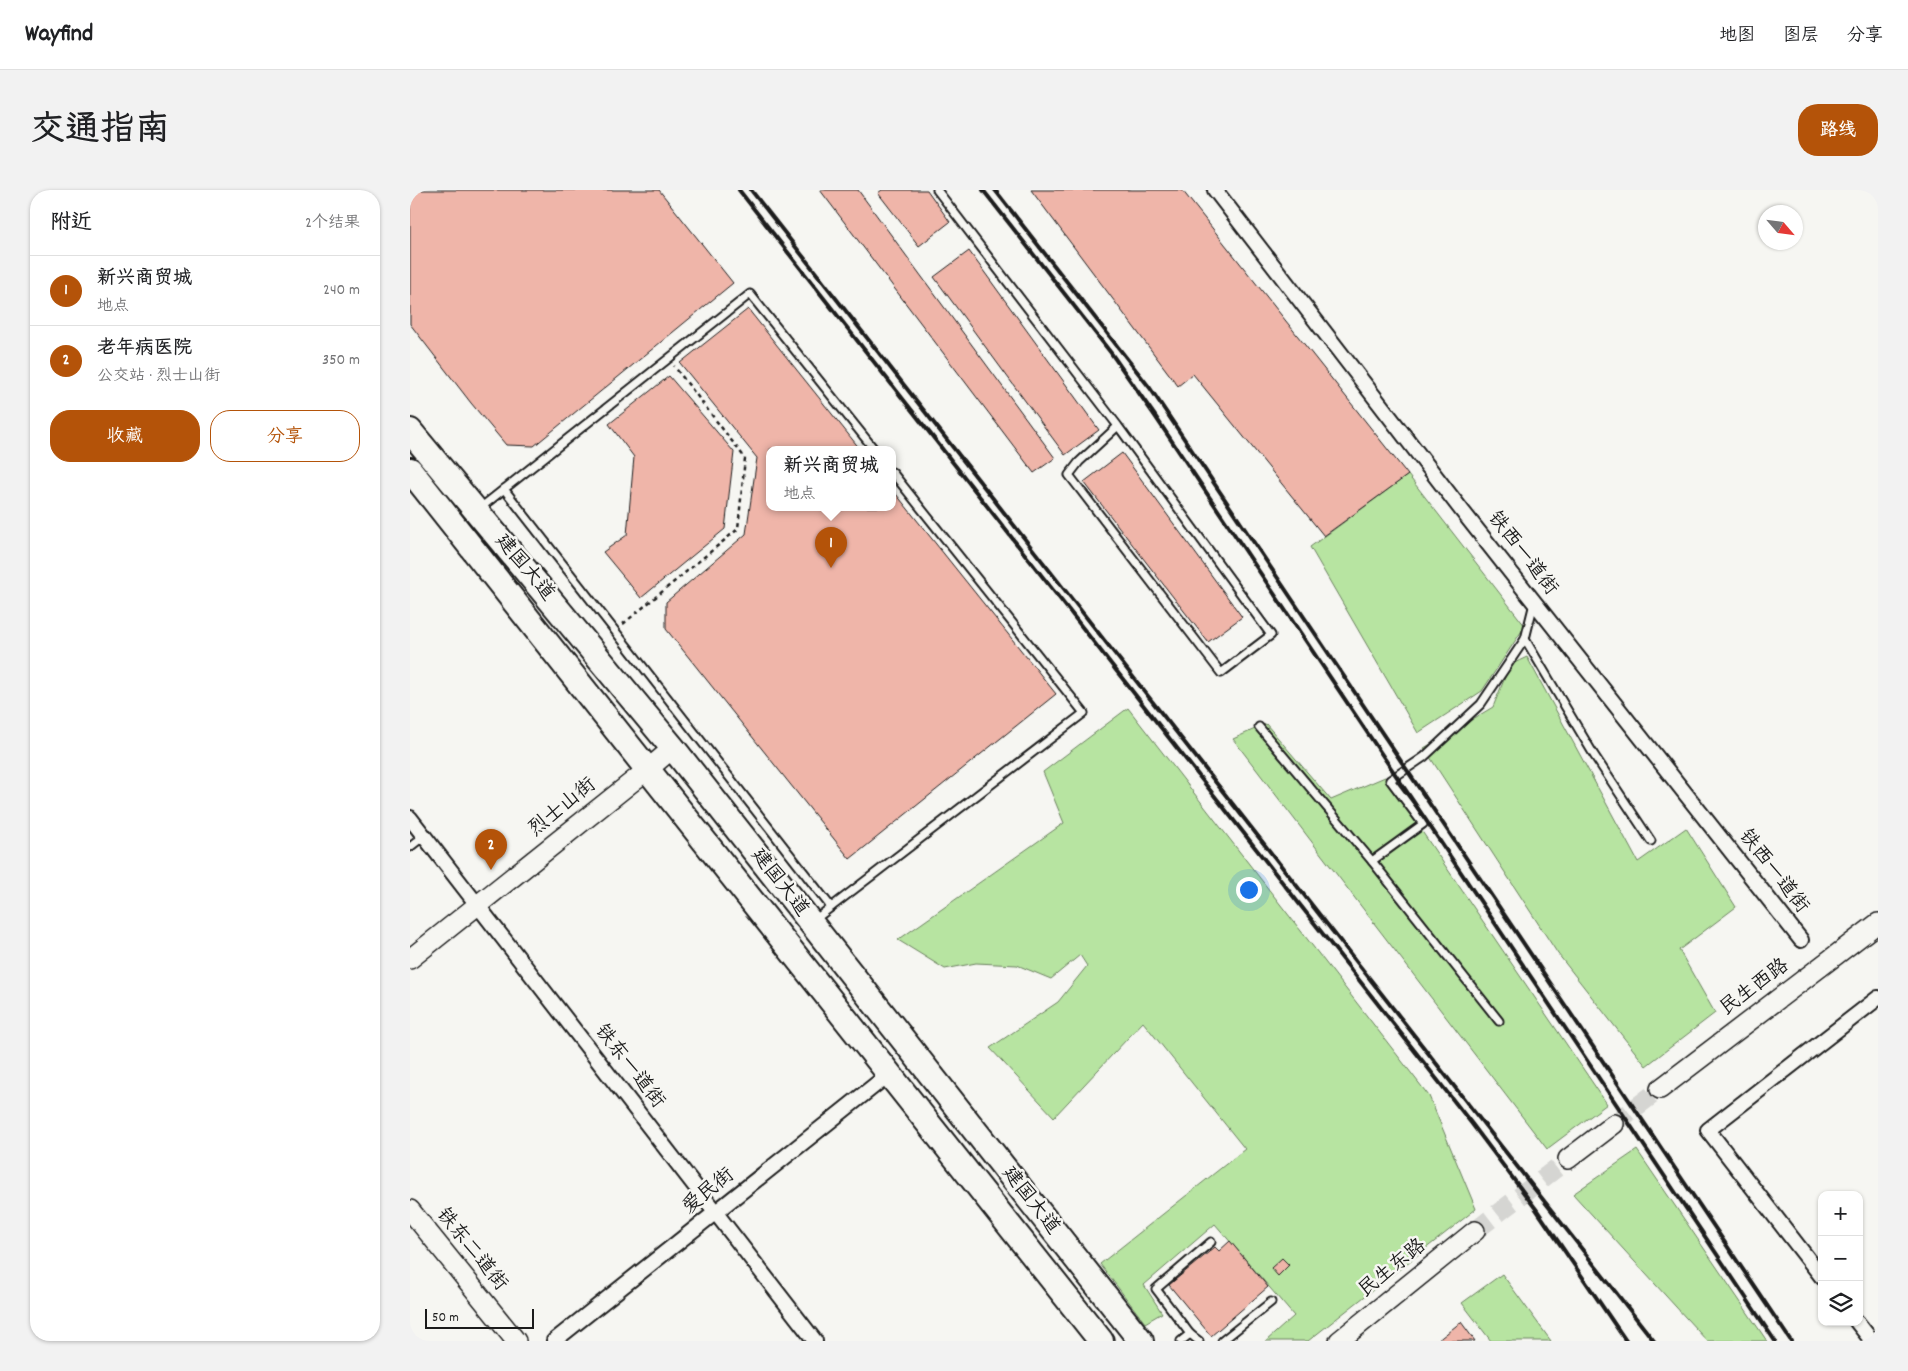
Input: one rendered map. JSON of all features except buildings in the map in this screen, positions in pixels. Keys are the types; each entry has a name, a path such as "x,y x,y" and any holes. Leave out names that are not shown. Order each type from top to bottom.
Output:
{"highway":[{"name":"建国大道","path":"410,431 673,748 1140,1341"},
{"name":"建国大道","path":"410,470 1101,1341"}],"main road":[{"name":"烈士山街","path":"410,959 673,748"},
{"name":"民生西路","path":"1660,1089 1878,923"},
{"path":"1568,1159 1614,1124"},
{"name":"铁东二道街","path":"410,1210 516,1341"},
{"name":"民生东路","path":"1340,1341 1475,1231"}],"street":[{"name":"铁西一道街","path":"1215,190 1463,512 1801,940"},
{"name":"铁东一道街","path":"410,818 815,1341"},
{"path":"1818,1272 1708,1130 1878,998"},
{"name":"爱民街","path":"554,1341 889,1074"},
{"path":"1860,1326 1872,1341"}],"lane":[{"path":"937,190 1118,426 1271,635 1221,673 1069,475 1079,462 1118,426"},
{"path":"476,511 750,294 872,446"},
{"path":"811,923 1084,713 896,477"},
{"path":"504,489 832,907"},
{"path":"1372,862 1423,824 1390,780 1424,757 1481,704 1525,639 1534,602"},
{"path":"1525,639 1594,755 1651,841"},
{"path":"1259,727 1372,862 1498,1021"},
{"path":"410,847 424,836"},
{"path":"1199,1341 1190,1334 1156,1289 1211,1242"},
{"path":"1222,1341 1271,1302"},
{"path":"1181,1341 1190,1334"}],"path":[{"path":"615,631 738,530 745,458 668,359"}],"green space":[{"path":"1408,475 1525,626 1482,691 1418,733 1310,547"},
{"path":"1527,657 1638,862 1686,828 1736,907 1679,950 1715,1013 1646,1066 1558,954 1424,748 1493,707 1510,665"},
{"path":"1128,708 1429,1096 1476,1209 1308,1341 1266,1341 1294,1316 1215,1224 1144,1285 1162,1313 1145,1323 1100,1264 1245,1149 1143,1022 1054,1117 990,1048 1058,1002 1087,966 1080,955 1051,979 1017,965 976,963 945,969 898,940 1064,823 1043,772"},
{"path":"1266,724 1331,800 1385,777 1607,1104 1547,1149 1233,739"},
{"path":"1637,1150 1767,1341 1707,1341 1573,1194"},
{"path":"1502,1274 1551,1341 1491,1341 1462,1303"}],"tunnel":[{"path":"1614,1124 1660,1089"},
{"path":"1475,1231 1568,1159"}],"railway":[{"path":"739,190 1472,1124 1536,1209 1626,1341"},
{"path":"751,190 1654,1341"},
{"path":"983,190 1111,353 1155,416 1775,1341"},
{"path":"995,190 1150,388 1791,1341"}],"place":[{"name":"新兴商贸城","path":"831,568"},
{"name":"老年病医院","path":"491,870"}]}
